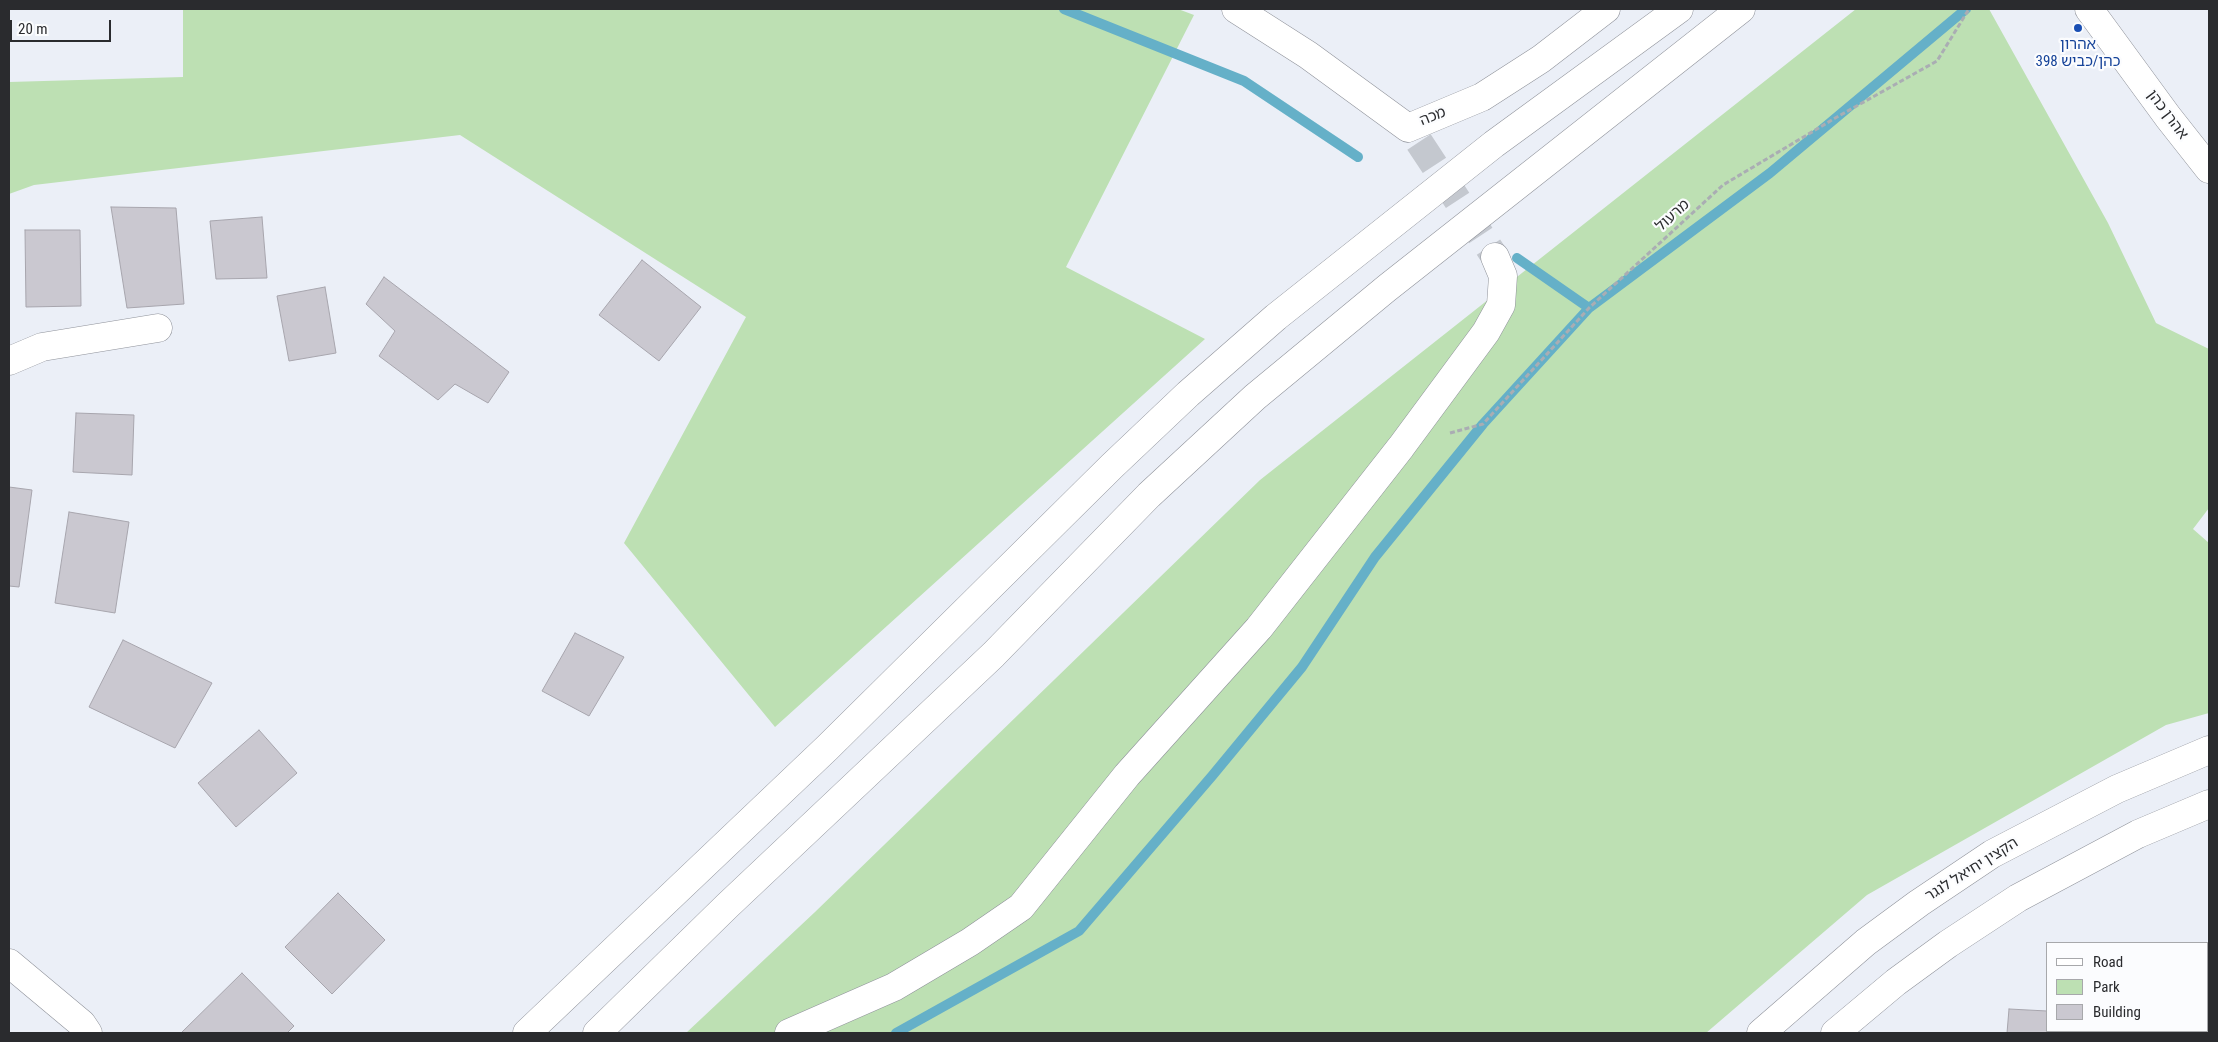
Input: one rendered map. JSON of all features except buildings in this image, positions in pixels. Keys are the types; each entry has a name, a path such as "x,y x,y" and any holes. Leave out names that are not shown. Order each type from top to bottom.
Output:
{"main road":[{"name":"מכה","path":"1236,9 1308,55 1413,135 1482,97 1541,59 1606,9"},
{"path":"527,1033 827,748 1112,466 1188,394 1276,318 1416,205 1494,144 1678,9"},
{"path":"597,1033 727,906 994,655 1150,495 1254,398 1387,288 1741,9"},
{"name":"אהרן כהן","path":"2089,9 2209,169"},
{"name":"אהרן כהן","path":"2108,9 2126,60"},
{"path":"789,1033 894,987 970,942 1021,907 1127,775 1259,628 1401,447 1486,332 1501,305 1503,276 1495,257"},
{"path":"9,361 42,347 158,328"},
{"name":"הקצין יחיאל לנגר","path":"1761,1033 1866,942 1919,903 1992,854 2117,789 2209,750"},
{"path":"1835,1033 1896,982 1948,944 2018,898 2138,834 2209,804"},
{"path":"9,963 82,1024 88,1033"}],"path":[{"name":"מרעול","path":"1446,434 1483,424 1589,308 1724,185 1837,117 1937,61 1969,9"}],"green space":[{"path":"183,9 1178,9 1194,15 1066,267 1205,339 775,727 624,543 746,317 460,135 34,185 9,194 9,82 183,77"},
{"path":"1856,9 1989,9 2108,223 2156,323 2209,349 2209,508 2193,529 2209,543 2209,713 2166,725 1867,895 1706,1033 686,1033 815,912 1260,480"}],"waterway":[{"path":"1064,9 1244,81 1358,157"},
{"path":"896,1033 1079,931 1212,776 1302,667 1375,557 1483,424 1589,308 1770,173 1966,9"},
{"path":"1517,258 1589,308"}],"tunnel":[{"path":"1419,142 1495,257"}],"place":[{"name":"אהרון כהן/כביש 398","path":"2078,28"}]}
